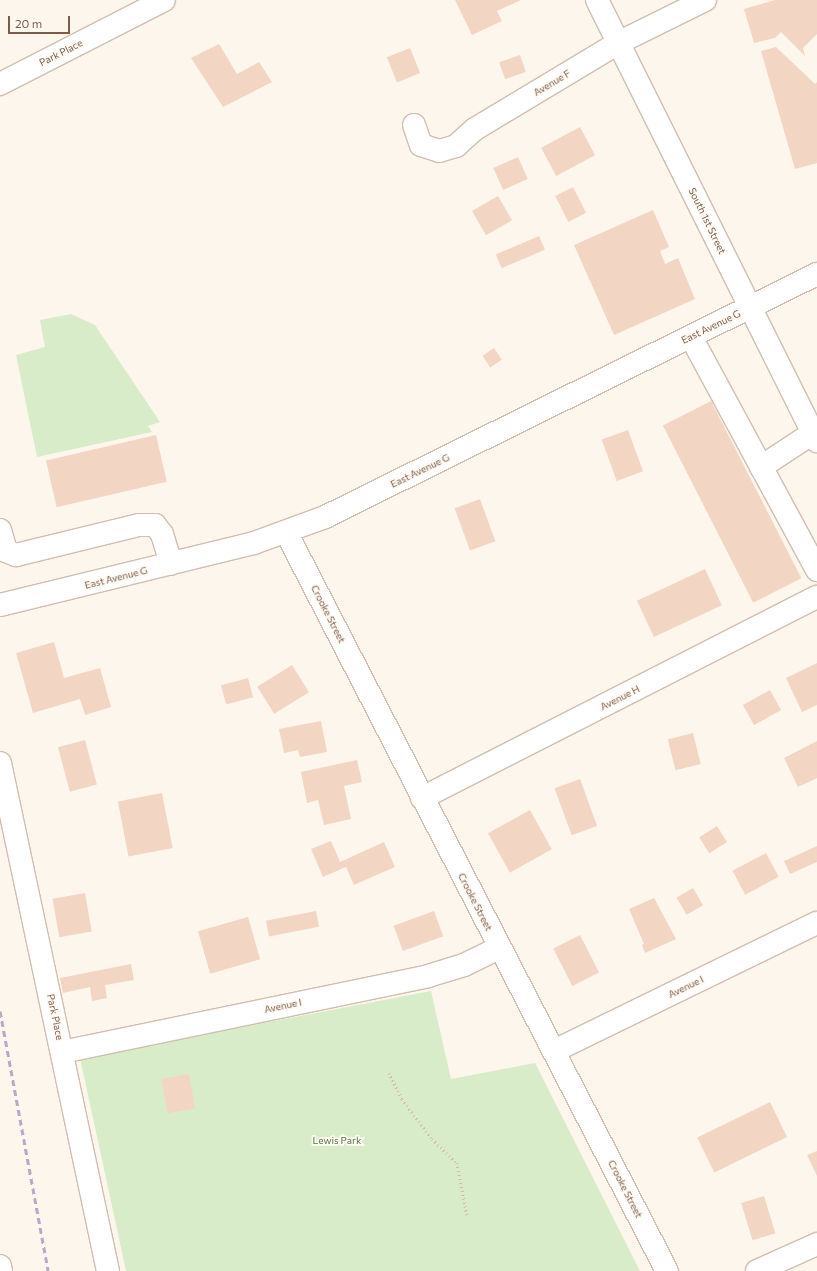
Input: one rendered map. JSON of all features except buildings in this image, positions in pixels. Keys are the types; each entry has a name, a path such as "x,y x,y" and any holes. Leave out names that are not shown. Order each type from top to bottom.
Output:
{"street":[{"name":"Park Place","path":"0,84 164,0"},
{"name":"South 1st Street","path":"597,0 815,437"},
{"name":"Avenue F","path":"414,125 421,145 439,151 456,146 475,128 618,43 702,1"},
{"name":"East Avenue G","path":"0,605 254,543 325,517 817,274"},
{"path":"691,337 817,570"},
{"path":"761,467 815,437"},
{"path":"0,530 6,550 16,555 139,525 155,525 162,534 171,564"},
{"name":"Crooke Street","path":"286,532 498,948 554,1051 667,1271"},
{"name":"Avenue H","path":"422,798 817,597"},
{"name":"Park Place","path":"0,763 108,1271"},
{"name":"Avenue I","path":"554,1051 817,923"},
{"name":"Avenue I","path":"62,1052 428,976 464,965 498,948"},
{"path":"757,1271 817,1244"},
{"path":"0,1266 1,1271"}],"path":[{"path":"389,1073 402,1099 432,1139 457,1163 467,1215"}],"green space":[{"path":"71,314 95,325 160,422 148,426 152,432 37,457 16,355 45,347 40,320"},
{"name":"Lewis Park","path":"431,991 451,1079 535,1063 640,1271 126,1271 80,1058"}],"railway":[{"path":"0,1011 48,1271"}]}
